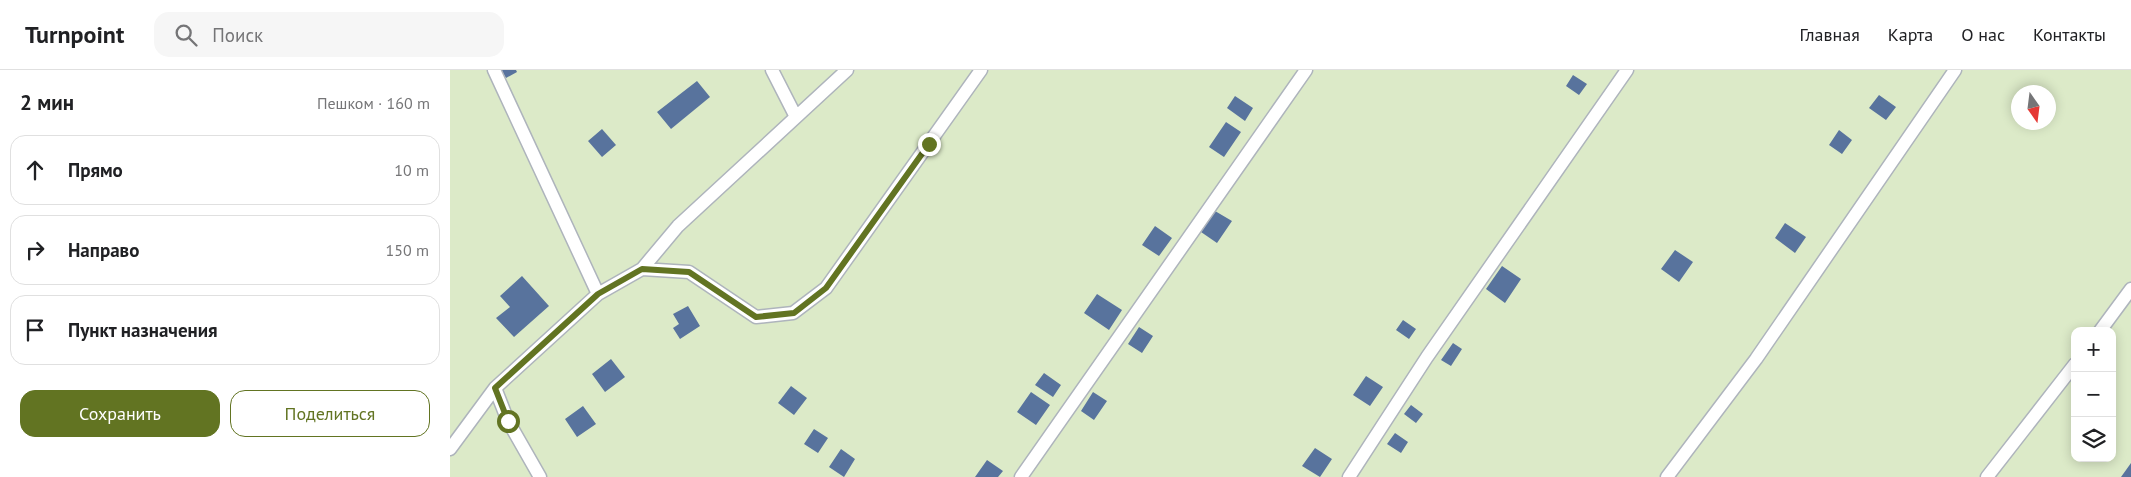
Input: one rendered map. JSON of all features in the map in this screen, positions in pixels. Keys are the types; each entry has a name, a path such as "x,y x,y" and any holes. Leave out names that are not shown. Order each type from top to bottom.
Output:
{"lane":[{"path":"494,70 598,294"},
{"path":"772,70 796,117"},
{"path":"450,449 495,388 598,294 642,269 678,226 847,70"},
{"path":"642,269 689,272 756,317 794,313 826,288 981,70"},
{"path":"1021,477 1306,70"},
{"path":"1348,477 1427,357 1627,70"},
{"path":"1667,477 1756,359 1955,70"},
{"path":"2103,327 2131,289"},
{"path":"1987,477 2071,369"},
{"path":"495,388 508,421 540,477"}],"green space":[{"path":"450,70 2131,70 2131,477 450,477"}],"building":[{"path":"501,70 516,70 517,72 506,78"},
{"path":"1573,75 1587,84 1579,95 1566,86"},
{"path":"697,81 710,97 671,129 657,112"},
{"path":"1879,95 1896,107 1886,120 1869,108"},
{"path":"1235,96 1253,108 1245,121 1227,108"},
{"path":"1226,122 1241,132 1224,157 1209,147"},
{"path":"602,129 616,145 602,157 588,141"},
{"path":"1839,130 1852,140 1842,154 1829,145"},
{"path":"1215,211 1232,221 1217,243 1201,232"},
{"path":"1785,223 1806,237 1795,253 1775,238"},
{"path":"1155,226 1172,238 1159,256 1142,245"},
{"path":"1675,250 1693,262 1679,282 1661,269"},
{"path":"1502,266 1521,279 1505,303 1486,289"},
{"path":"522,276 549,306 514,337 496,318 510,307 500,296"},
{"path":"1097,294 1122,310 1109,330 1084,313"},
{"path":"688,306 700,326 680,339 673,328 679,324 673,314"},
{"path":"1403,320 1416,329 1409,339 1396,330"},
{"path":"1139,327 1153,336 1142,353 1128,344"},
{"path":"1453,343 1462,349 1451,366 1441,360"},
{"path":"611,359 625,377 605,392 592,374"},
{"path":"1044,373 1061,385 1053,397 1035,385"},
{"path":"1366,376 1383,387 1370,406 1353,395"},
{"path":"791,386 807,398 794,415 778,403"},
{"path":"1031,392 1050,405 1036,425 1017,412"},
{"path":"1093,392 1107,401 1094,420 1081,411"},
{"path":"1411,405 1423,414 1416,423 1404,414"},
{"path":"583,406 596,424 577,437 565,419"},
{"path":"814,429 828,438 818,453 804,444"},
{"path":"1395,433 1408,442 1401,453 1387,444"},
{"path":"1315,448 1332,459 1320,477 1302,466"},
{"path":"841,449 855,459 844,477 829,467"},
{"path":"987,460 1003,471 998,477 975,477"},
{"path":"2131,463 2131,477 2121,477"}],"route":[{"path":"508,421 495,388 598,294 642,269 689,272 756,317 794,313 826,288 929,144"}]}
